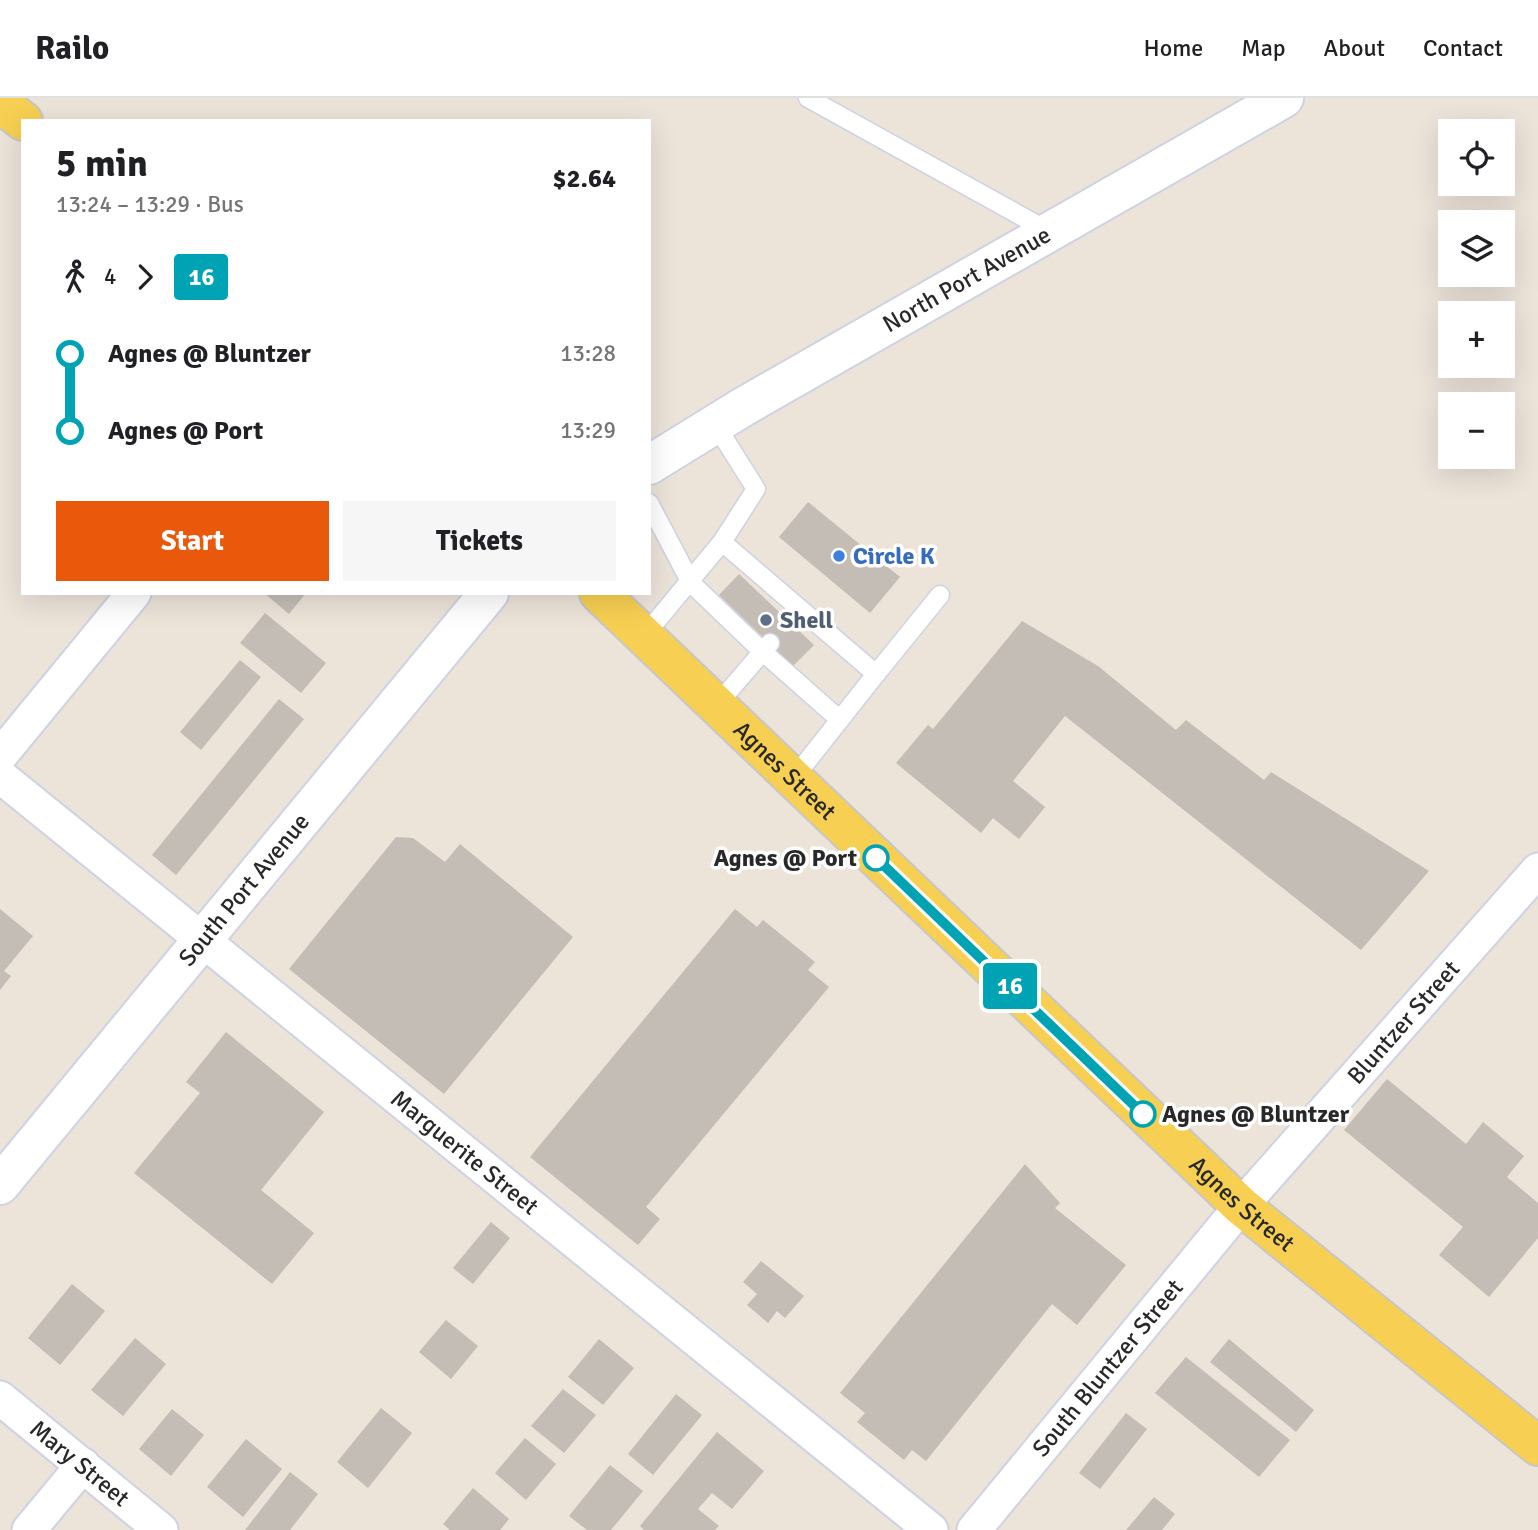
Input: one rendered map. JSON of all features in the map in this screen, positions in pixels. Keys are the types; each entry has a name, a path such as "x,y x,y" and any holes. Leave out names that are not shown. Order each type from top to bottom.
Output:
{"main road":[{"name":"North Port Avenue","path":"651,464 715,424 1284,98"},
{"path":"0,103 21,119"},
{"name":"South Port Avenue","path":"0,1185 487,595"},
{"name":"Agnes Street","path":"600,595 1241,1206 1538,1445"}],"street":[{"path":"0,756 132,595"},
{"name":"Marguerite Street","path":"0,776 931,1530"},
{"name":"Bluntzer Street","path":"1241,1206 1538,870"},
{"name":"South Bluntzer Street","path":"974,1530 1241,1206"},
{"name":"Mary Street","path":"0,1398 161,1530"},
{"path":"29,1530 83,1465"}],"lane":[{"path":"808,98 1050,232"},
{"path":"643,636 691,583 722,542 756,489 715,424"},
{"path":"651,507 691,583 744,627 840,720"},
{"path":"722,542 794,615 876,674"},
{"path":"793,779 940,595"},
{"path":"716,706 766,648"}],"building":[{"path":"808,502 900,577 870,613 779,537"},
{"path":"739,574 814,645 793,666 719,595"},
{"path":"266,595 304,595 289,614"},
{"path":"265,613 326,663 301,693 240,643"},
{"path":"1022,621 1098,666 1176,730 1186,720 1264,780 1271,772 1429,871 1361,950 1065,716 1013,781 1045,807 1019,839 993,818 981,833 896,763 928,725 933,729"},
{"path":"240,660 261,677 201,750 180,732"},
{"path":"279,699 304,719 176,875 152,855"},
{"path":"396,837 413,838 445,862 460,844 573,937 444,1094 289,969"},
{"path":"0,909 33,936 4,971 11,976 0,990"},
{"path":"735,909 757,927 763,920 815,962 808,970 829,987 646,1207 660,1219 638,1245 530,1157"},
{"path":"226,1032 324,1112 261,1190 314,1233 272,1284 134,1173 200,1093 186,1082"},
{"path":"1387,1079 1466,1144 1483,1122 1524,1156 1507,1177 1538,1203 1538,1238 1489,1297 1439,1255 1463,1227 1344,1130"},
{"path":"1025,1164 1060,1203 1055,1208 1126,1265 1077,1325 1052,1304 926,1461 912,1450 904,1460 857,1422 865,1413 840,1393"},
{"path":"491,1222 510,1238 473,1284 453,1268"},
{"path":"761,1261 804,1296 785,1318 777,1311 768,1323 747,1305 757,1294 743,1282"},
{"path":"72,1284 105,1311 60,1365 28,1338"},
{"path":"446,1320 478,1346 451,1379 419,1352"},
{"path":"135,1338 166,1364 123,1416 91,1390"},
{"path":"599,1339 634,1368 603,1405 568,1377"},
{"path":"1229,1339 1314,1410 1296,1432 1210,1362"},
{"path":"1186,1357 1290,1440 1259,1477 1155,1393"},
{"path":"563,1389 596,1415 564,1453 531,1426"},
{"path":"676,1394 702,1415 653,1475 628,1454"},
{"path":"381,1408 412,1433 368,1488 337,1462"},
{"path":"172,1409 204,1435 171,1476 139,1449"},
{"path":"1126,1413 1147,1429 1100,1489 1079,1473"},
{"path":"717,1432 764,1471 732,1509 712,1493 698,1509 719,1526 715,1530 644,1530 640,1526"},
{"path":"525,1438 556,1464 526,1500 495,1473"},
{"path":"246,1439 282,1469 243,1517 207,1487"},
{"path":"610,1465 643,1491 611,1530 587,1530 569,1516"},
{"path":"290,1472 318,1494 290,1530 245,1530"},
{"path":"473,1488 509,1519 500,1530 450,1530 443,1524"},
{"path":"1154,1497 1175,1514 1162,1530 1126,1530"}],"bus line":[{"name":"16","path":"876,858 1143,1114"}],"place":[{"name":"Circle K","path":"839,556"},
{"name":"Shell","path":"766,620"},
{"name":"Agnes @ Port","path":"876,858"},
{"name":"Agnes @ Bluntzer","path":"1143,1114"}]}
